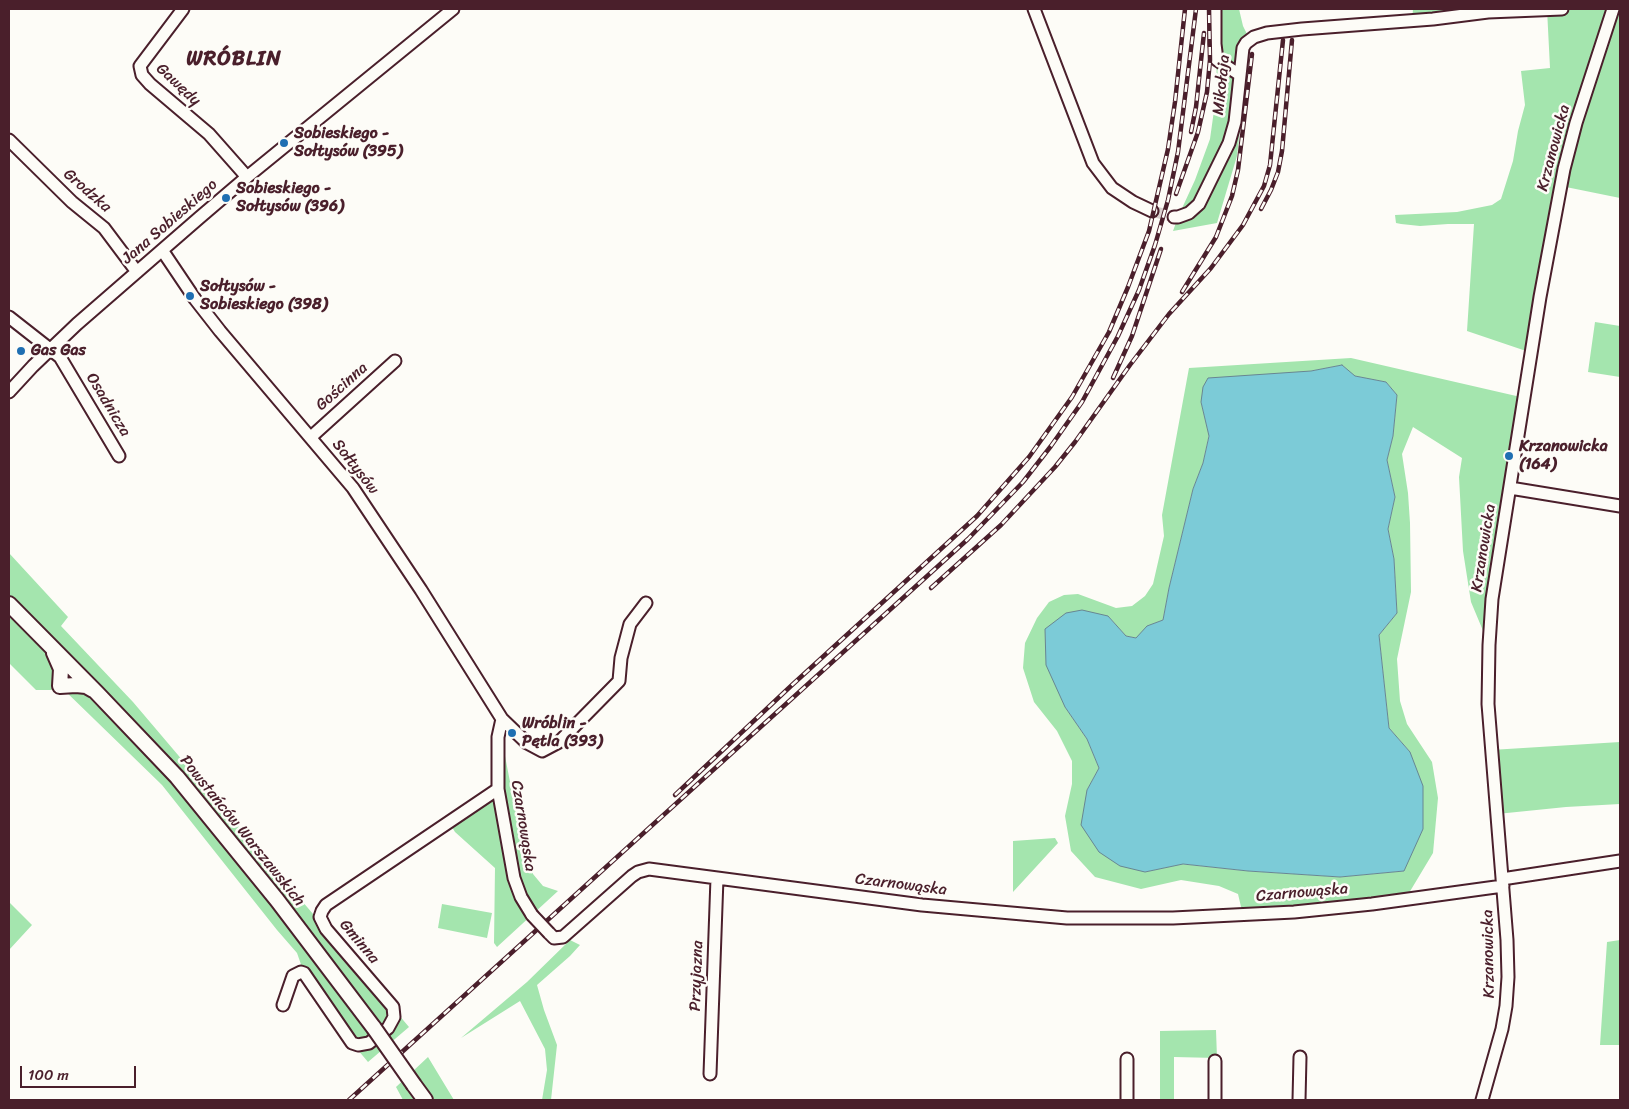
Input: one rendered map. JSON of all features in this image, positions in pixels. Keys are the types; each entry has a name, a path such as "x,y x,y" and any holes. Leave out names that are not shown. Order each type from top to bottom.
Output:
{"main road":[{"name":"Powstańców Warszawskich","path":"9,604 98,693 177,777 277,900 374,1028 425,1100"},
{"path":"47,642 58,660 61,670 60,686 81,686 98,693"}],"street":[{"name":"Gawędy","path":"183,9 140,66 142,75 209,134 247,177"},
{"name":"Jana Sobieskiego","path":"9,392 50,350 162,250 247,177 453,9"},
{"path":"1034,9 1093,163 1112,188 1133,202 1152,211"},
{"path":"1215,9 1214,44 1217,60 1240,75"},
{"name":"Mikołaja","path":"1174,217 1189,213 1199,204 1229,143 1235,122 1243,48 1254,37 1267,32 1434,19 1488,12 1562,9"},
{"name":"Krzanowicka","path":"1482,1100 1498,1047 1506,1006 1508,960 1490,730 1488,670 1492,599 1540,297 1564,169 1576,123 1613,9"},
{"name":"Grodzka","path":"9,140 72,202 104,228 137,272"},
{"name":"Sołtysów","path":"162,250 195,299 220,331 353,488 421,590 502,719 527,743 542,751 559,742 619,681 630,624 646,603"},
{"name":"Osadnicza","path":"9,318 50,350 56,352 60,357 119,456"},
{"name":"Gościnna","path":"311,437 395,361"},
{"path":"1510,488 1620,506"},
{"name":"Czarnowąska","path":"502,719 498,737 498,789 514,878 521,897 532,915 554,938 563,937 619,886 638,872 648,869 922,905 1067,918 1173,918 1302,911 1503,883 1620,860"},
{"name":"Gminna","path":"283,1006 290,982 296,974 301,972 304,973 352,1043 370,1043 388,1028 394,1017 393,1007 326,929 320,916 322,911 326,905 498,789"},
{"name":"Przyjazna","path":"710,1074 716,878"},
{"path":"1299,1100 1300,1056"},
{"path":"1127,1059 1128,1100"},
{"path":"1215,1061 1215,1100"}],"green space":[{"path":"1215,9 1239,9 1243,26 1250,40 1237,156 1217,223 1173,231 1210,139 1217,89"},
{"path":"1413,9 1444,9 1443,18 1412,21"},
{"path":"1547,9 1620,9 1620,198 1561,186 1532,353 1467,331 1474,224 1420,226 1401,224 1396,223 1395,215 1457,212 1492,205 1501,199 1513,161 1525,105 1521,71 1550,68"},
{"path":"1595,322 1620,326 1620,377 1588,372"},
{"path":"1351,358 1525,398 1489,645 1471,602 1463,551 1459,477 1462,458 1413,427 1402,454 1410,523 1411,592 1397,659 1400,701 1407,724 1432,762 1438,798 1433,853 1406,898 1242,911 1238,894 1219,886 1181,880 1141,889 1095,877 1071,851 1065,816 1072,784 1072,761 1057,731 1034,702 1023,668 1025,643 1037,618 1049,602 1064,595 1078,594 1116,608 1132,606 1145,596 1153,584 1164,536 1162,515 1189,368","holes":["1342,365 1354,376 1386,382 1397,395 1393,436 1387,460 1395,497 1388,529 1394,559 1397,613 1379,635 1389,728 1410,752 1404,871 1340,877 1248,871 1182,864 1145,872 1087,790 1099,768 1087,739 1065,707 1108,616 1126,636 1136,638 1148,626 1163,620 1193,489 1203,463 1209,435 1201,402 1311,371"]},
{"path":"9,553 68,617 61,626 133,702 409,1027 368,1062 352,1043 304,973 297,953 162,785 60,686 51,690 36,690 9,663"},
{"path":"498,737 505,756 523,849 533,874 543,886 558,891 497,947 494,943 495,868 455,832 449,822 498,789"},
{"path":"1620,742 1620,804 1497,814 1491,750"},
{"path":"1055,838 1058,843 1013,892 1013,841"},
{"path":"9,902 32,925 9,950"},
{"path":"442,904 492,913 487,938 438,928"},
{"path":"570,940 580,945 537,985 557,1045 551,1100 542,1100 547,1070 545,1049 520,1001 461,1038 527,982"},
{"path":"1620,940 1620,1045 1600,1045 1607,942"},
{"path":"1216,1030 1217,1058 1174,1057 1174,1100 1160,1100 1160,1031"},
{"path":"428,1057 454,1100 403,1100 396,1087"}],"water":[{"path":"1342,365 1355,376 1386,382 1397,395 1393,436 1387,460 1395,497 1388,529 1394,559 1397,613 1379,635 1389,728 1410,752 1423,786 1423,829 1404,871 1340,877 1248,871 1183,864 1145,872 1120,866 1099,852 1081,825 1087,790 1099,768 1087,739 1065,707 1046,665 1045,629 1066,613 1082,610 1108,616 1126,636 1136,638 1147,626 1163,620 1193,489 1203,463 1209,436 1201,402 1203,387 1208,378 1311,371"}],"tunnel":[{"path":"1152,211 1174,217"}],"railway":[{"path":"675,795 977,516 1029,457 1072,397 1109,332 1149,231 1168,149 1185,9"},
{"path":"349,1100 968,539 1023,482 1051,446 1082,402 1118,336 1139,290 1155,245 1168,200 1178,152 1196,9"},
{"path":"1176,194 1198,132 1207,92 1210,60 1209,9"},
{"path":"1191,132 1196,107 1204,33"},
{"path":"931,588 1001,525 1055,467 1169,314 1211,268 1243,225 1264,186 1270,165 1283,40"},
{"path":"1261,209 1278,172 1282,151 1292,40"},
{"path":"1182,292 1216,237 1232,196 1238,170 1252,54"},
{"path":"1113,378 1132,336 1161,249"}],"place":[{"name":"Sobieskiego - Sołtysów (395)","path":"284,143"},
{"name":"Sobieskiego - Sołtysów (396)","path":"226,198"},
{"name":"Sołtysów - Sobieskiego (398)","path":"190,296"},
{"name":"Gas Gas","path":"21,351"},
{"name":"Krzanowicka (164)","path":"1509,456"},
{"name":"Wróblin - Pętla (393)","path":"512,733"}],"district":[{"name":"WRÓBLIN","path":"234,60"}]}
